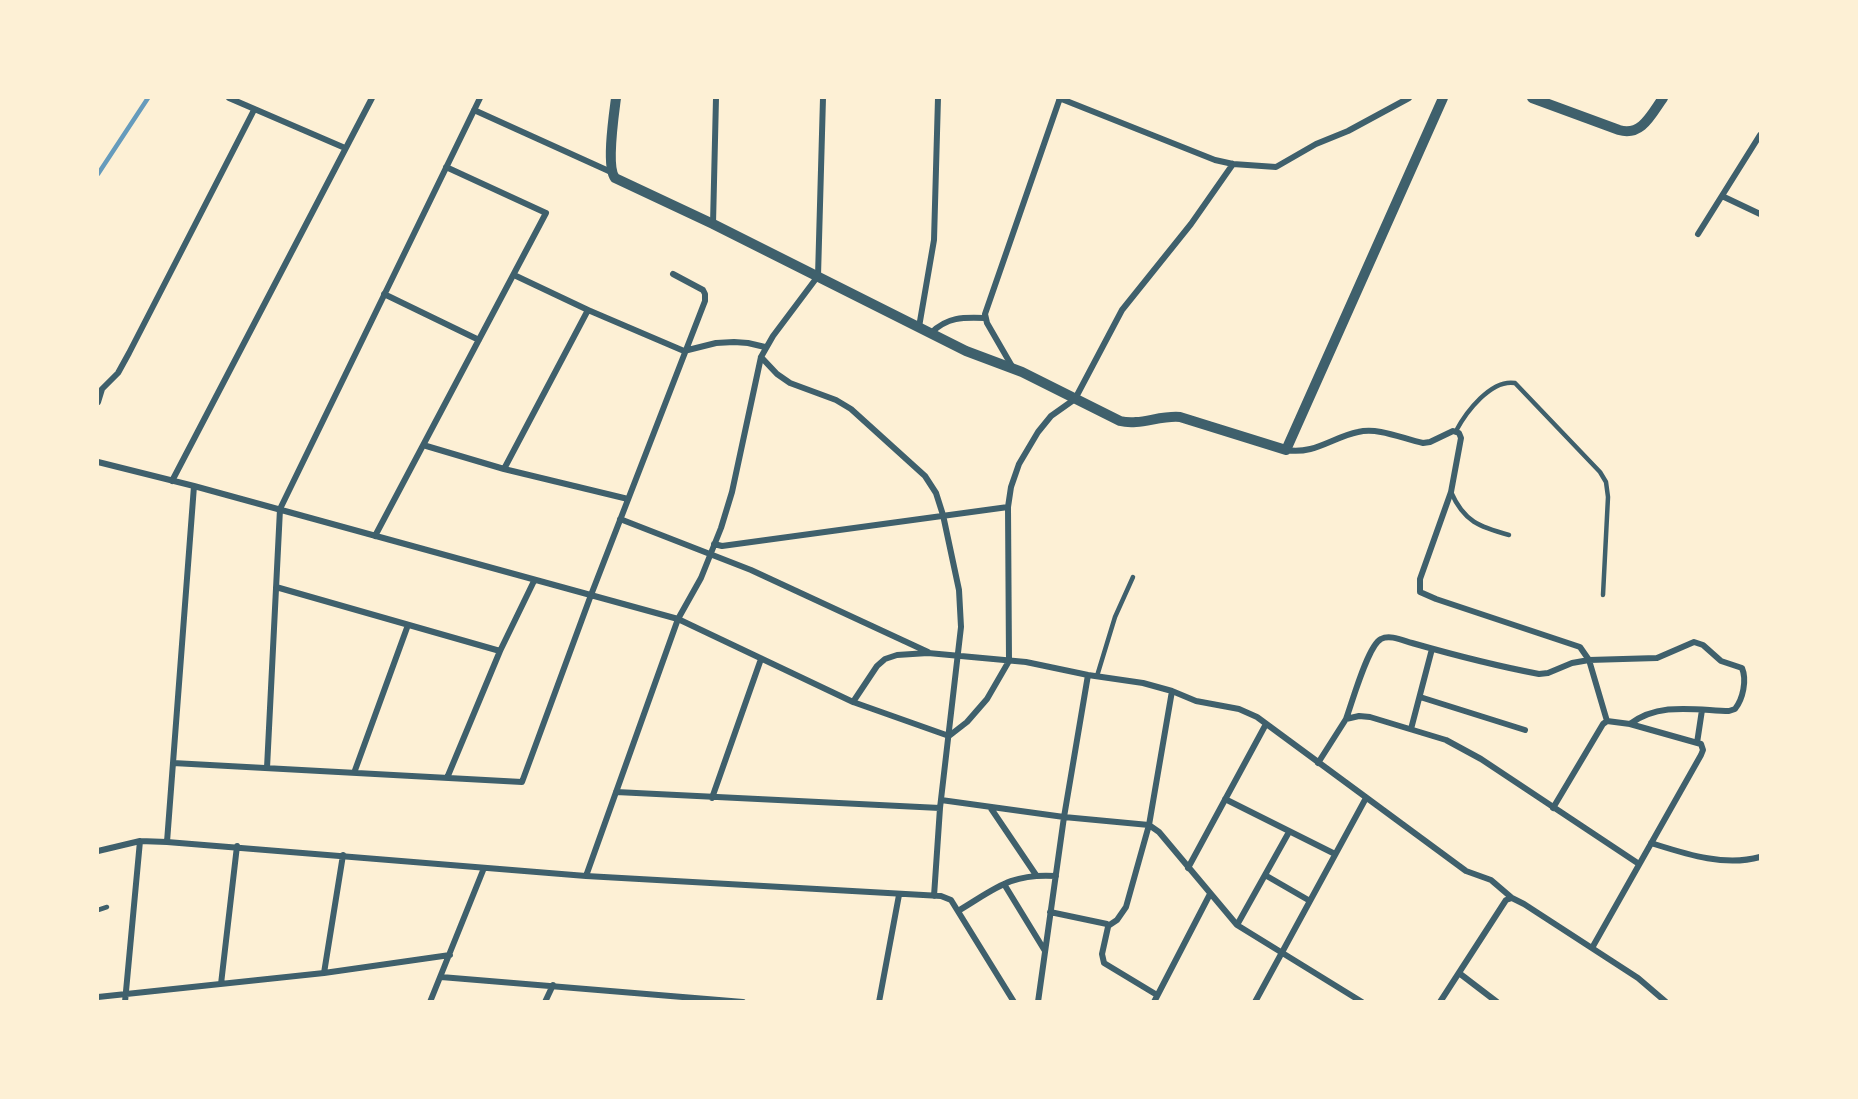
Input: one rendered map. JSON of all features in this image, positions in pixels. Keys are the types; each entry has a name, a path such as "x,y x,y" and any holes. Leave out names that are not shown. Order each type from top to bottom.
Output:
{"street":[{"path":"229,98 345,148"},
{"path":"172,480 372,98"},
{"path":"267,768 279,509 480,98"},
{"path":"611,172 616,98"},
{"path":"713,224 716,98"},
{"path":"586,876 678,619 701,578 732,492 761,357 765,347 818,276 823,98"},
{"path":"919,327 934,240 938,98"},
{"path":"1012,368 985,318 1060,98 1184,149 1233,164 1276,167 1316,144 1348,131 1409,98"},
{"path":"1286,450 1443,98"},
{"path":"1532,98 1630,132 1642,127 1663,98"},
{"path":"98,402 100,388 118,373 254,110"},
{"path":"474,110 611,172 615,178 713,224 977,356 1012,368 1125,422 1170,416 1180,417 1286,450 1304,452 1357,432 1376,431 1430,442 1448,432 1456,431 1461,438 1451,492 1420,579 1420,592 1511,625 1571,642 1580,647 1589,660 1607,721"},
{"path":"1698,234 1761,135"},
{"path":"949,736 967,722 987,699 1009,661 1008,507 1011,487 1019,464 1038,432 1051,416 1075,399 1122,310 1191,224 1233,164"},
{"path":"375,536 546,213 446,167"},
{"path":"1722,196 1761,214"},
{"path":"174,763 522,782 591,595 705,301 703,290 673,274"},
{"path":"514,275 684,351 734,342 765,347"},
{"path":"384,294 479,340"},
{"path":"504,469 588,310"},
{"path":"931,333 939,325 949,320 960,317 985,318"},
{"path":"761,357 777,374 790,383 836,400 851,409 925,476 936,494 943,515 959,590 961,627 940,808 934,896"},
{"path":"423,445 504,469 628,499"},
{"path":"98,462 172,480 678,619 853,702 949,736"},
{"path":"167,842 194,486"},
{"path":"714,544 722,546 1008,507"},
{"path":"620,519 711,553 928,653"},
{"path":"447,778 500,651 534,580"},
{"path":"276,587 500,651"},
{"path":"354,773 408,625"},
{"path":"1318,763 1347,719 1368,656 1382,638 1390,637 1539,674 1589,660 1657,658 1694,642 1721,661 1742,668 1745,674 1742,696 1735,709 1729,711 1656,710 1640,716 1630,724"},
{"path":"1411,729 1432,649"},
{"path":"853,702 877,666 885,659 897,655 928,653 1026,662 1088,675 1143,683 1196,701 1239,709 1266,724 1466,871 1491,880 1512,898 1638,978 1666,1002"},
{"path":"712,798 762,659"},
{"path":"1038,1002 1064,817 1088,675"},
{"path":"1050,912 1108,926 1118,921 1126,907 1149,825 1172,691"},
{"path":"1420,697 1524,730"},
{"path":"1697,742 1702,710"},
{"path":"1347,719 1359,716 1370,717 1446,740 1639,864"},
{"path":"1553,808 1603,724 1607,721 1630,724 1701,744 1703,750 1701,756 1592,948"},
{"path":"1188,868 1266,724"},
{"path":"616,792 940,808"},
{"path":"1255,1002 1366,798"},
{"path":"1226,799 1335,854"},
{"path":"941,800 1064,817 1149,825 1159,832 1237,925 1362,1002"},
{"path":"990,807 1036,875"},
{"path":"1237,925 1289,831"},
{"path":"124,1002 140,841"},
{"path":"98,851 140,841 167,842 586,876 934,896 951,900 1014,1002"},
{"path":"1651,843 1714,859 1742,861 1761,857"},
{"path":"221,984 237,846"},
{"path":"324,973 343,855"},
{"path":"430,1002 484,868"},
{"path":"958,911 1016,878 1036,875 1056,876"},
{"path":"1265,875 1310,900"},
{"path":"1004,884 1045,951"},
{"path":"1108,926 1102,954 1104,963 1155,998 1210,894"},
{"path":"879,1002 899,895"},
{"path":"1440,1002 1506,900 1512,898"},
{"path":"98,997 324,973 450,955"},
{"path":"1459,973 1497,1002"},
{"path":"441,977 743,1002"},
{"path":"545,1002 553,985"}],"lane":[{"path":"1456,431 1466,414 1480,399 1501,384 1515,383 1600,472 1606,482 1608,497 1604,595"},
{"path":"1451,492 1458,506 1474,522 1509,535"},
{"path":"1097,676 1115,617 1133,577"},
{"path":"98,910 107,907"}],"waterway":[{"path":"98,174 148,98"}]}
